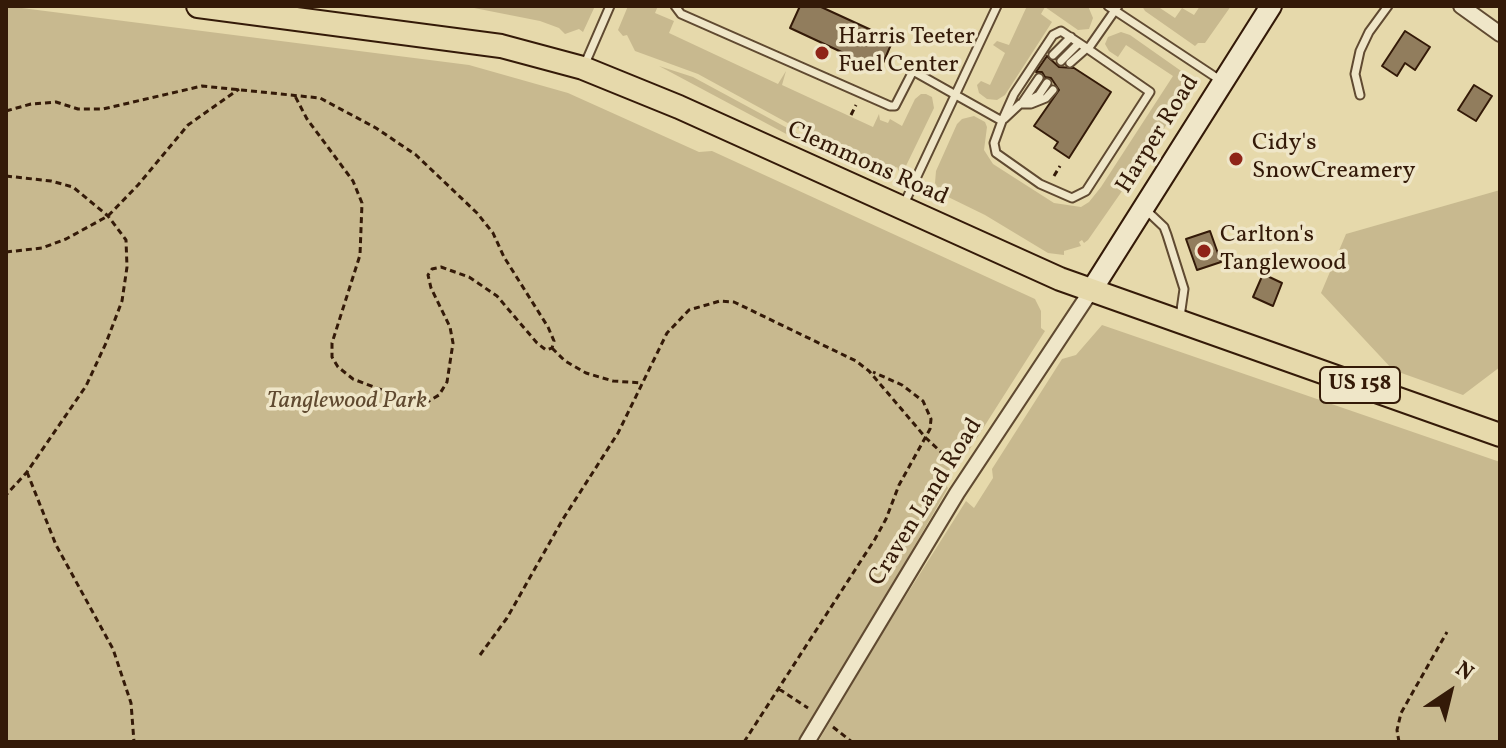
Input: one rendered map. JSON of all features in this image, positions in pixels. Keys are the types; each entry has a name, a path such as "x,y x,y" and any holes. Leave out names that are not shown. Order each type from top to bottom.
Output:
{"main road":[{"name":"Clemmons Road","path":"198,6 501,46 583,68 679,107 901,210 1091,291 1500,435"},
{"name":"Harper Road","path":"1091,291 1271,6"}],"street":[{"path":"1461,6 1500,34"},
{"name":"Craven Land Road","path":"807,742 968,476 1091,291"}],"lane":[{"path":"583,68 610,6"},
{"path":"675,6 681,14 890,106 895,106 913,71 1002,121"},
{"path":"901,210 997,6"},
{"path":"1360,95 1355,74 1360,51 1388,6"},
{"path":"1070,63 1113,8 1223,82"},
{"path":"1061,31 1085,47 1150,92 1081,196 1072,198 1053,191 1000,157 994,143 1014,94 1053,35 1061,31"},
{"path":"1053,55 1071,37"},
{"path":"1061,61 1085,47"},
{"path":"1002,121 1020,104 1039,78"},
{"path":"1020,104 1031,104 1046,98 1050,87"},
{"path":"1144,207 1164,227 1167,235 1184,289 1180,320"}],"path":[{"path":"6,111 31,104 56,102 78,109 103,109 202,86 320,98 376,128 416,155 458,194 493,233 504,257 548,327 554,341 552,348"},
{"path":"6,252 42,248 108,216 188,125 239,89"},
{"path":"295,96 307,119 353,181 362,203 360,255 332,343 332,357 338,367 353,379 395,395 429,401 439,395 452,365 453,343 450,327 428,275 432,269 441,267 469,277 497,296 537,343 546,350 552,348"},
{"path":"6,176 73,187 108,216 126,240 127,267 122,301 86,386 27,472 6,495"},
{"path":"480,655 507,618 563,519 618,433 667,333 689,310 720,301 749,308 856,361 869,371 926,438 968,476"},
{"path":"552,348 565,361 586,373 613,381 642,383"},
{"path":"744,742 875,539 899,485 926,438 931,419 923,401 902,385 869,371"},
{"path":"27,472 56,545 113,649 131,703 134,742"},
{"path":"1399,742 1397,730 1401,713 1447,632"}],"green space":[{"name":"Tanglewood Park","path":"6,6 469,65 568,93 699,152 712,151 1035,299 1041,311 1041,328 1045,331 966,455 962,454 944,482 948,488 801,742 6,742"},
{"path":"464,6 595,6 583,32 579,29 565,34 559,28 540,21"},
{"path":"628,6 658,6 655,13 674,21 669,33 778,84 786,71 782,85 873,127 879,114 880,120 888,123 890,119 902,126 915,99 921,94 932,97 934,108 904,170 899,171 897,167 889,170 795,127 698,74 635,51 627,35 623,36 618,30"},
{"path":"1027,6 1088,6 1093,18 1089,29 1078,30 1045,7 1041,14 1052,22 1005,95 997,100 987,99 979,93 977,85 981,81 990,85 1005,53 993,45 997,41 1009,45"},
{"path":"1142,6 1157,6 1175,18 1182,8 1194,15 1200,6 1231,6 1205,43 1195,46"},
{"path":"1121,32 1184,73 1186,93 1088,240 1079,242 1081,246 1064,251 1064,255 1048,253 985,215 942,194 935,183 936,171 957,124 974,116 985,122 987,127 984,150 993,164 1054,203 1081,207 1089,202 1173,76 1126,45 1118,57 1109,51 1105,44 1108,37"},
{"path":"659,66 693,77 791,130 881,171 895,173 892,177 878,176 790,136"},
{"path":"1500,190 1500,367 1463,395 1393,370 1321,293 1346,234"},
{"path":"1102,325 1500,462 1500,742 818,742 966,501 974,508 993,478 992,469 1062,359 1076,355"}],"building":[{"name":"Harris Teeter Fuel Center","path":"800,6 819,6 893,40 880,70 790,28"},
{"path":"1405,31 1430,47 1415,70 1405,63 1397,76 1382,66"},
{"path":"1047,56 1059,67 1074,68 1111,92 1069,158 1054,148 1058,142 1034,126 1059,90 1051,78 1036,72"},
{"path":"1474,85 1492,96 1476,121 1458,110"},
{"name":"Carlton's Tanglewood","path":"1210,231 1221,262 1197,270 1186,239"},
{"path":"1263,274 1282,283 1273,306 1253,297"}],"place":[{"name":"Harris Teeter Fuel Center","path":"822,53"},
{"name":"Cidy's SnowCreamery","path":"1236,159"},
{"name":"Carlton's Tanglewood","path":"1204,251"}]}
